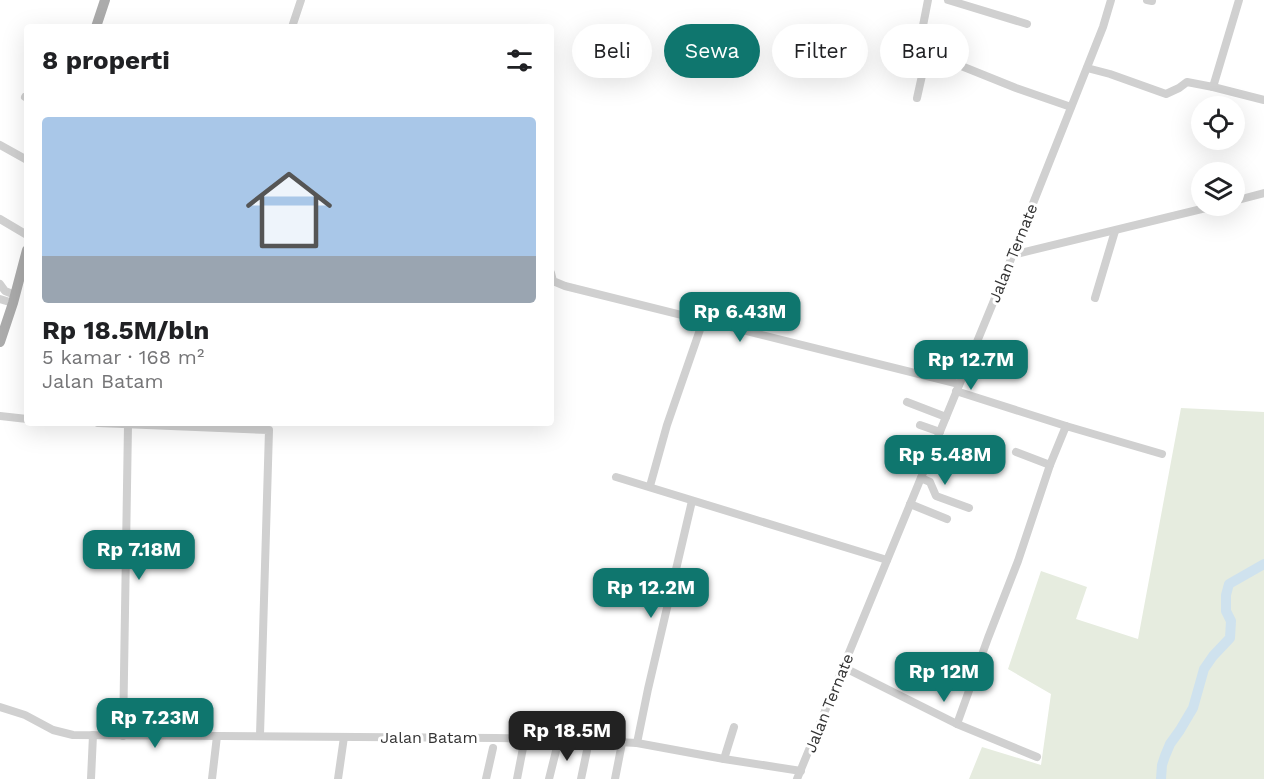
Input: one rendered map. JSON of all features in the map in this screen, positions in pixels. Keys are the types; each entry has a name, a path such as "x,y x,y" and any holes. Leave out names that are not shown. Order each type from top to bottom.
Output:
{"main road":[{"path":"97,24 105,0"},
{"path":"1,337 3,320 14,299 24,261"}],"street":[{"path":"293,24 302,0"},
{"path":"924,24 928,0"},
{"path":"948,0 1027,24"},
{"name":"Jalan Ternate","path":"799,775 1012,255 1103,27 1111,0"},
{"path":"1213,87 1239,0"},
{"path":"1087,68 1166,94 1187,82 1264,100"},
{"path":"969,69 1071,107"},
{"path":"917,98 921,78"},
{"path":"0,145 24,158"},
{"path":"1245,198 1264,193"},
{"path":"1012,255 1191,212"},
{"path":"0,219 24,233"},
{"path":"1095,298 1115,231"},
{"path":"554,281 958,388 1066,426 1162,454"},
{"path":"0,284 14,299"},
{"path":"0,299 14,299"},
{"path":"650,486 667,425 703,321"},
{"path":"907,402 946,417"},
{"path":"0,416 24,418"},
{"path":"920,424 940,432"},
{"path":"123,736 128,426"},
{"path":"195,426 269,430 260,735"},
{"path":"957,724 1066,426"},
{"path":"936,441 980,458"},
{"path":"907,445 931,454"},
{"path":"1016,452 1050,465"},
{"path":"616,477 887,560"},
{"path":"921,478 930,482 936,496 969,508"},
{"path":"637,743 692,501"},
{"path":"910,504 947,519"},
{"path":"843,667 957,724 1037,757"},
{"name":"Jalan Batam","path":"0,707 25,715 53,730 73,735 559,739 637,743 799,775"},
{"path":"724,759 734,727"},
{"path":"91,779 93,735"},
{"path":"212,779 216,736"},
{"path":"338,779 344,737"},
{"path":"549,779 559,739"},
{"path":"581,779 589,741"},
{"path":"615,779 622,743"},
{"path":"486,779 493,748"},
{"path":"517,779 524,748"}],"shaded area":[{"path":"1181,408 1264,412 1264,779 969,779 982,747 1041,765 1051,694 1008,669 1041,571 1087,587 1076,619 1138,639"}],"waterway":[{"path":"1161,779 1165,756 1193,708 1204,669 1230,638 1231,621 1226,611 1229,584 1264,564"}]}
